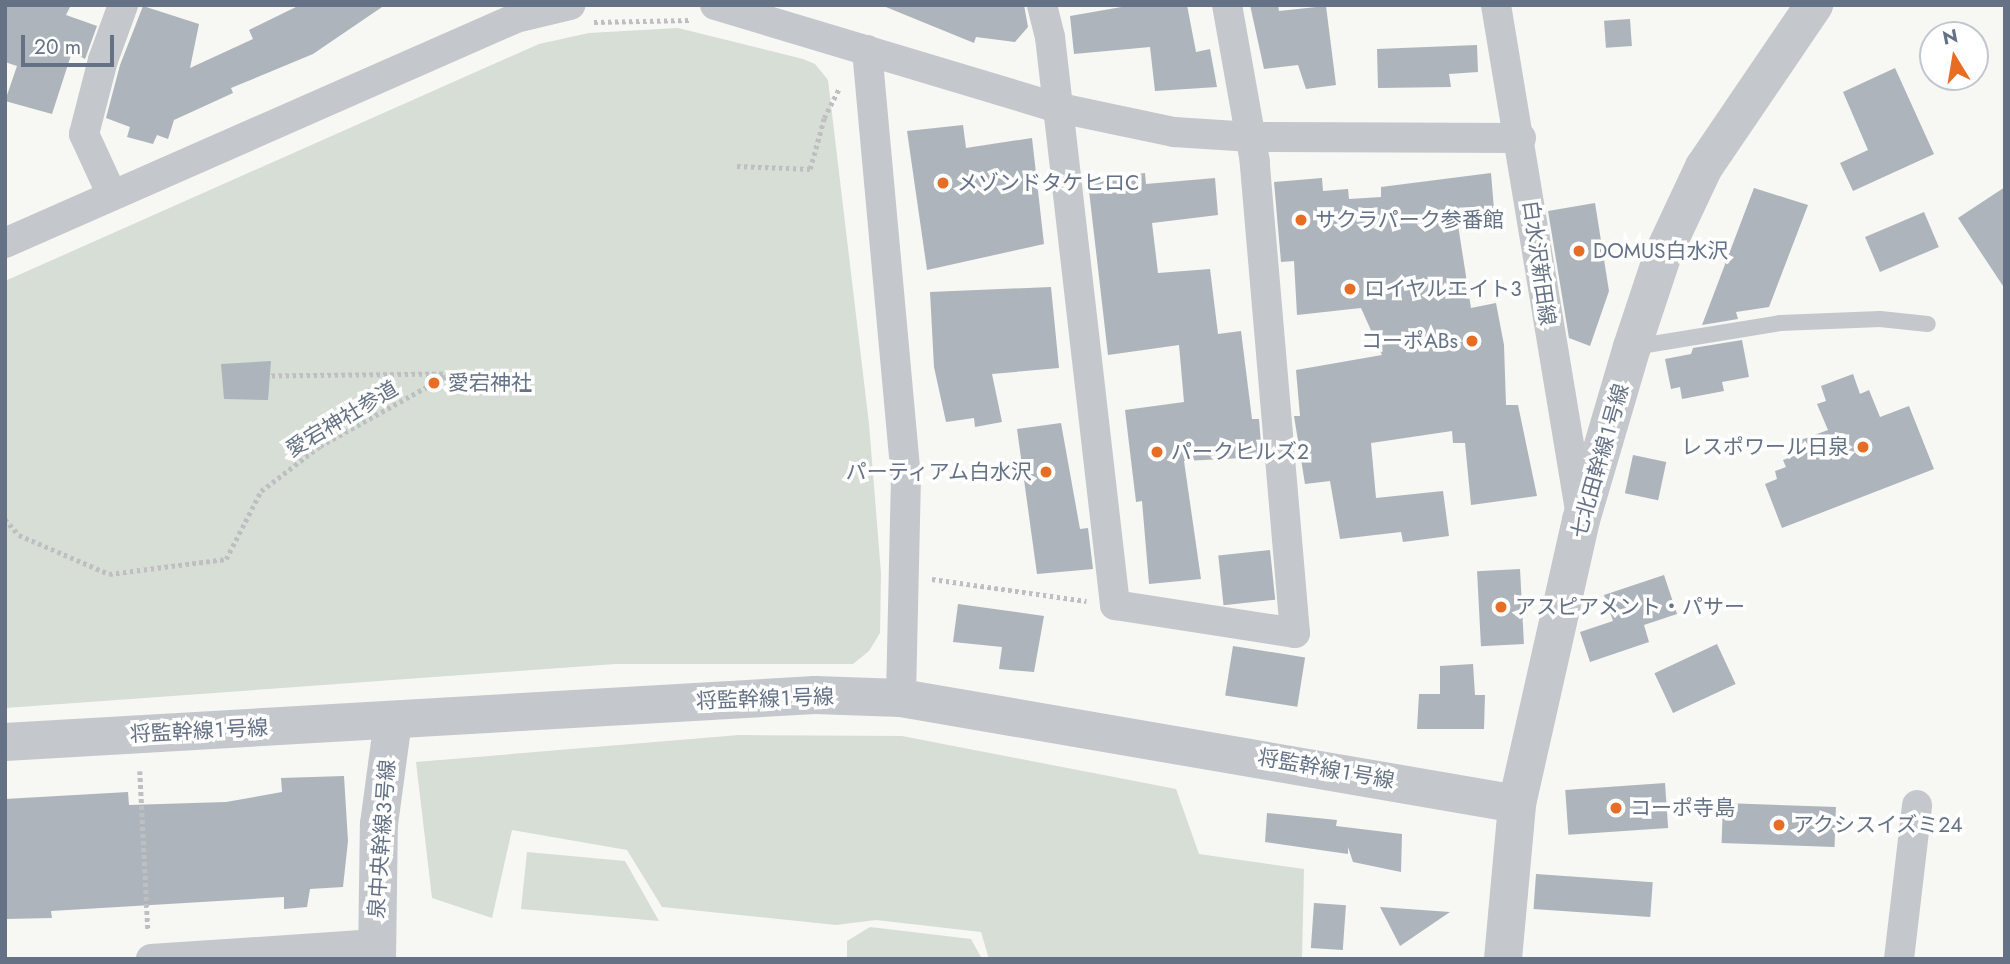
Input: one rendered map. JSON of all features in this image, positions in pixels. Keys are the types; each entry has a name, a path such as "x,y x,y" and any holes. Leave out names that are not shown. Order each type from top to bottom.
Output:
{"street":[{"path":"112,195 83,134 103,60 123,5"},
{"path":"1042,5 1050,37 1055,107 1115,605 1295,633 1252,137 1227,5"},
{"name":"白水沢新田線","path":"1496,5 1521,138 1581,520"},
{"name":"七北田幹線１号線","path":"1503,959 1517,804 1581,520 1632,348 1663,254 1704,167 1814,5"},
{"path":"5,243 516,18 580,14"},
{"path":"709,14 867,50 1055,107 1174,132 1252,137 1521,138"},
{"path":"867,50 906,476 901,698"},
{"name":"将監幹線１号線","path":"5,742 815,695 901,698 1517,804"},
{"name":"泉中央幹線３号線","path":"376,951 379,824 393,720"},
{"path":"1899,959 1917,806"},
{"path":"150,952 376,951"}],"lane":[{"path":"1632,348 1780,323 1880,319 1928,324"}],"path":[{"path":"580,14 680,19 709,14"},
{"path":"838,79 841,98"},
{"path":"737,166 810,169 824,118 839,87"},
{"name":"愛宕神社参道","path":"5,519 19,535 109,574 226,559 261,491 320,446 450,374 270,376"},
{"path":"903,575 1115,605"},
{"path":"140,771 150,952"}],"shaded area":[{"name":"愛宕神社","path":"678,28 803,59 815,64 828,80 869,424 881,573 880,633 869,651 853,664 615,664 5,708 5,281 539,44 589,33"},
{"path":"739,735 902,736 1176,789 1199,854 1304,869 1302,959 989,959 981,932 876,920 836,925 662,907 627,850 512,830 492,918 432,898 416,762"},
{"path":"527,852 625,861 659,921 521,909"},
{"path":"870,927 971,939 982,959 847,959 847,941"}],"building":[{"path":"5,5 71,5 66,15 97,26 85,59 72,52 52,114 5,101 17,66 5,62"},
{"path":"300,5 385,5 313,54 231,88 233,93 174,120 168,139 157,135 153,144 127,137 130,127 106,118 120,65 143,6 199,24 190,68 253,39 249,30"},
{"path":"881,5 1024,5 1028,27 1015,42 976,37 974,43"},
{"path":"1133,5 1187,5 1196,52 1210,49 1217,87 1155,91 1150,47 1074,54 1070,16"},
{"path":"1250,5 1278,5 1279,11 1326,6 1336,85 1306,89 1298,65 1264,69"},
{"path":"1630,19 1632,46 1606,48 1604,21"},
{"path":"1477,45 1478,72 1449,74 1451,87 1378,88 1377,49"},
{"path":"1895,68 1934,154 1853,191 1840,163 1868,150 1843,92"},
{"path":"963,125 966,148 1032,138 1044,244 927,270 907,131"},
{"path":"1145,173 1146,184 1215,178 1218,215 1152,223 1158,273 1210,269 1218,334 1241,331 1252,419 1259,419 1262,457 1184,461 1201,579 1149,584 1142,501 1136,502 1125,410 1184,402 1179,345 1108,355 1088,182"},
{"path":"1491,173 1495,221 1458,225 1471,308 1496,303 1504,345 1506,405 1518,405 1537,496 1471,505 1465,443 1453,443 1452,431 1371,443 1376,498 1443,491 1449,536 1403,542 1401,532 1340,539 1330,481 1305,484 1294,416 1300,416 1296,370 1382,355 1361,308 1297,315 1294,261 1281,262 1274,182 1322,178 1323,191 1348,189 1349,199 1381,197 1381,187"},
{"path":"2005,187 2005,289 1958,218"},
{"path":"1754,188 1808,205 1769,307 1736,312 1738,319 1702,325"},
{"name":"DOMUS白水沢","path":"1595,203 1609,291 1590,346 1569,338 1548,211"},
{"path":"1924,212 1939,247 1880,272 1865,237"},
{"path":"1051,287 1059,368 992,374 1002,422 975,427 974,418 946,422 934,367 930,292"},
{"path":"1742,340 1749,377 1722,382 1724,391 1682,399 1680,387 1671,389 1665,359 1691,354 1693,348"},
{"path":"271,361 268,400 224,399 221,364"},
{"name":"レスポワール日泉","path":"1853,374 1860,394 1869,390 1880,417 1909,406 1934,469 1782,528 1765,484 1777,479 1775,471 1786,467 1783,460 1802,453 1798,441 1828,430 1817,404 1826,401 1821,386"},
{"path":"1061,423 1080,529 1088,528 1093,569 1037,574 1017,429"},
{"path":"1633,455 1666,462 1658,500 1625,493"},
{"path":"1270,550 1275,600 1224,605 1218,555"},
{"name":"アスピアメント・パサー","path":"1520,569 1524,644 1481,646 1477,571"},
{"path":"1664,575 1677,614 1644,625 1649,642 1590,662 1580,632 1613,621 1604,595"},
{"path":"958,604 1044,616 1034,672 999,669 1002,647 953,642"},
{"path":"1717,644 1736,684 1673,713 1654,673"},
{"path":"1233,646 1305,657 1297,707 1225,695"},
{"path":"1473,664 1475,695 1485,695 1484,729 1417,729 1419,694 1440,694 1440,666"},
{"path":"344,776 348,841 343,887 310,889 307,907 284,909 284,897 51,911 52,918 5,919 5,799 128,792 129,805 226,802 282,792 281,778"},
{"name":"コーポ寺島","path":"1665,783 1668,828 1568,835 1565,790"},
{"name":"アクシスイズミ24","path":"1723,803 1836,807 1835,847 1722,843"},
{"path":"1267,813 1337,820 1336,826 1402,834 1401,872 1353,862 1348,847 1348,854 1265,842"},
{"path":"1536,874 1653,882 1650,917 1534,909"},
{"path":"1314,903 1346,905 1343,950 1311,948"},
{"path":"1380,907 1450,912 1400,946"}],"place":[{"name":"メゾンドタケヒロC","path":"943,183"},
{"name":"サクラパーク参番館","path":"1301,220"},
{"name":"DOMUS白水沢","path":"1579,251"},
{"name":"ロイヤルエイト3","path":"1350,289"},
{"name":"コーポABs","path":"1472,341"},
{"name":"愛宕神社","path":"434,383"},
{"name":"レスポワール日泉","path":"1863,447"},
{"name":"パークヒルズ2","path":"1157,452"},
{"name":"パーティアム白水沢","path":"1046,472"},
{"name":"アスピアメント・パサー","path":"1501,607"},
{"name":"コーポ寺島","path":"1616,808"},
{"name":"アクシスイズミ24","path":"1779,825"}]}
